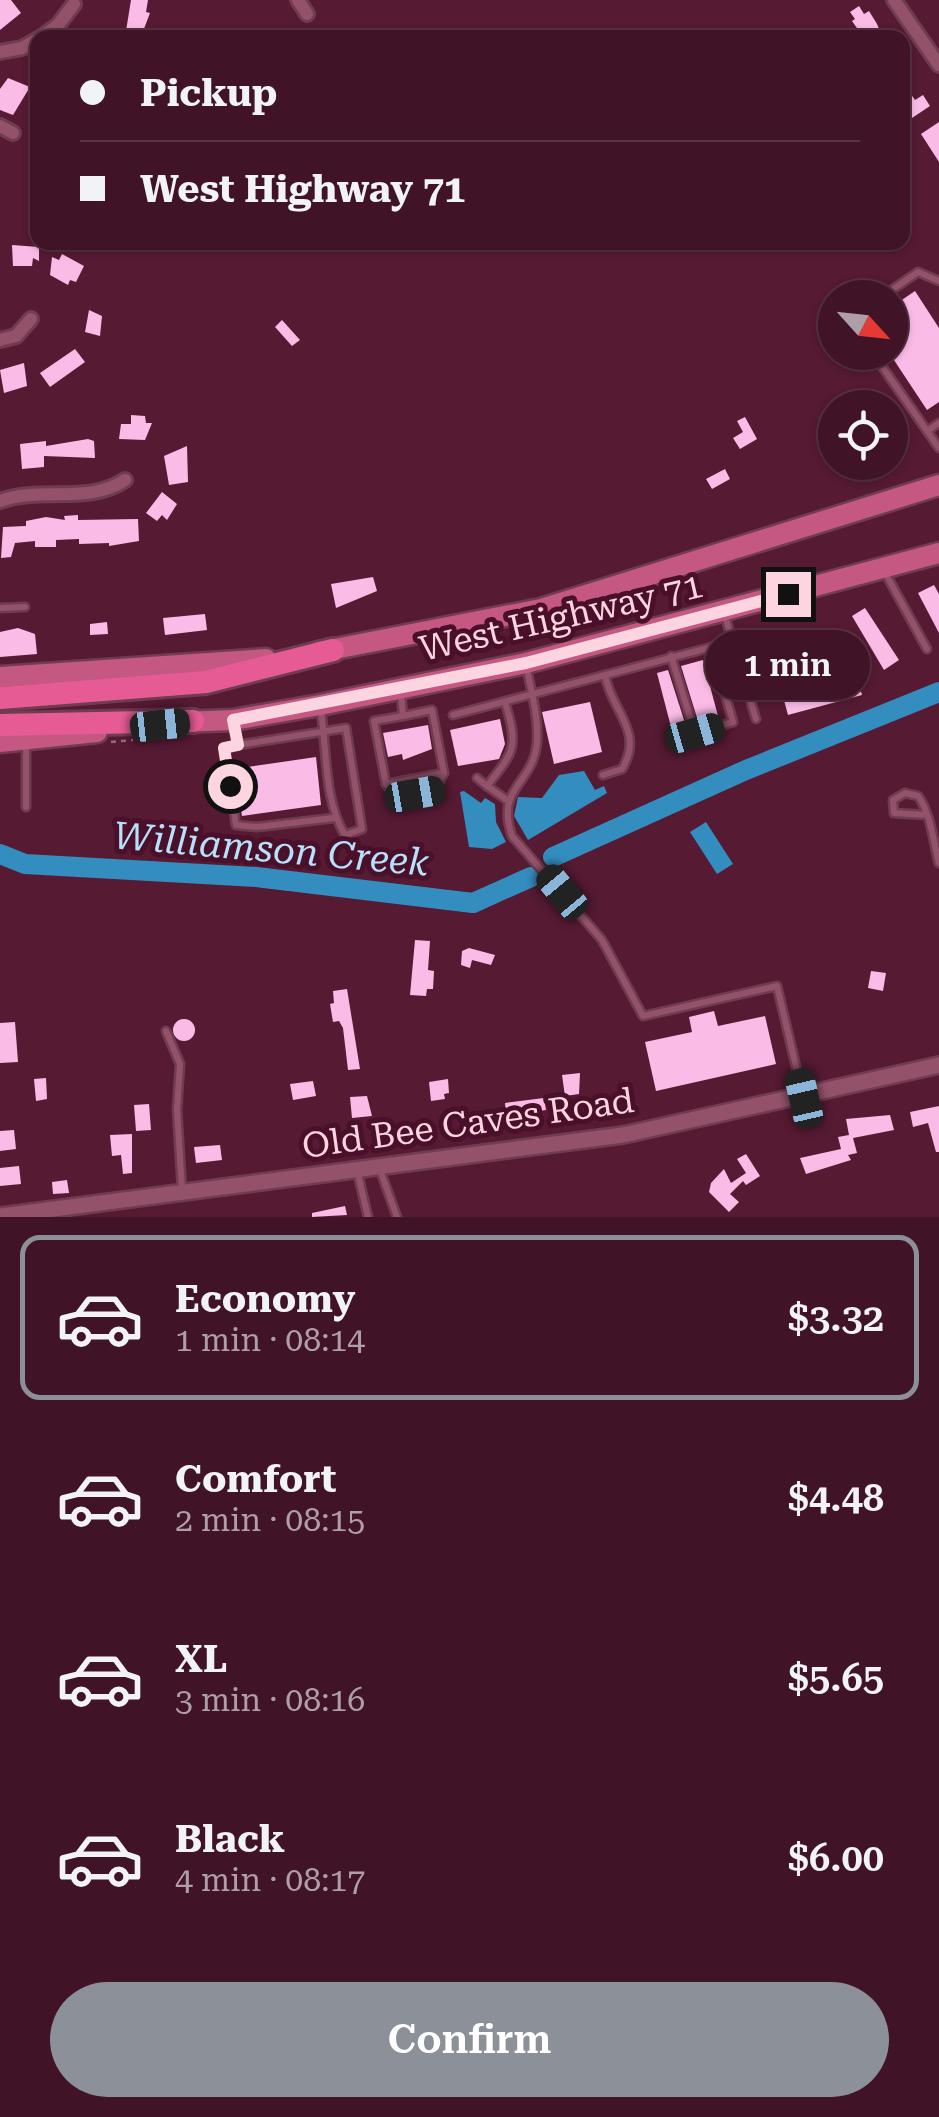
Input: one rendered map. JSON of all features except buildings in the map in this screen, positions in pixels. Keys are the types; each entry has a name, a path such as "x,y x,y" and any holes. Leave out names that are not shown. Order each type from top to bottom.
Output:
{"highway":[{"path":"0,698 206,682 333,650"},
{"path":"0,726 193,721"}],"main road":[{"path":"0,677 160,668 333,650 541,609 939,485"},
{"name":"West Highway 71","path":"0,742 233,720 320,705 526,663 939,553"}],"street":[{"path":"298,0 307,14"},
{"path":"894,0 939,65"},
{"path":"52,30 74,4"},
{"path":"0,52 30,43"},
{"path":"0,126 13,133"},
{"path":"0,340 16,336 31,320"},
{"path":"0,501 102,492 126,480"},
{"name":"Old Bee Caves Road","path":"0,1216 623,1136 939,1065"}],"lane":[{"path":"906,280 918,272 939,281"},
{"path":"885,370 939,448"},
{"path":"927,431 939,423"},
{"path":"883,568 927,649"},
{"path":"0,608 25,607"},
{"path":"724,612 756,718"},
{"path":"453,715 712,646 731,634"},
{"path":"671,656 695,733 733,722 712,646"},
{"path":"526,663 537,746 530,765 507,800 505,816 512,836 602,940 643,1016 777,986 804,1098"},
{"path":"603,774 622,769 632,750 628,724 608,692 606,675"},
{"path":"400,688 403,716"},
{"path":"487,786 510,760 513,745 505,702"},
{"path":"320,705 324,732 334,818 345,835 362,829 346,728 324,732 238,745 224,748 236,825 257,828 334,818"},
{"path":"432,710 444,773 435,790 395,797 386,784 374,721 403,716 432,710"},
{"path":"233,720 238,745"},
{"path":"26,740 26,807"},
{"path":"386,784 444,773"},
{"path":"477,778 507,800"},
{"path":"927,815 899,815 894,812 893,800 898,794 918,796 927,815 939,863"},
{"path":"166,1031 180,1064 177,1110 182,1192"},
{"path":"378,1166 397,1217"},
{"path":"356,1169 368,1217"}],"water":[{"path":"584,771 595,790 604,786 607,793 528,840 514,816 518,797 542,798 559,775"},
{"path":"460,792 481,803 485,798 495,804 496,822 506,842 492,849 469,847"},
{"path":"706,822 733,864 717,874 690,832"}],"waterway":[{"name":"Williamson Creek","path":"553,857 746,770 939,692"},
{"name":"Williamson Creek","path":"0,854 25,864 256,877 473,903 531,877"}],"route":[{"path":"230,786 224,748 238,745 233,720 526,663 788,594"}]}
